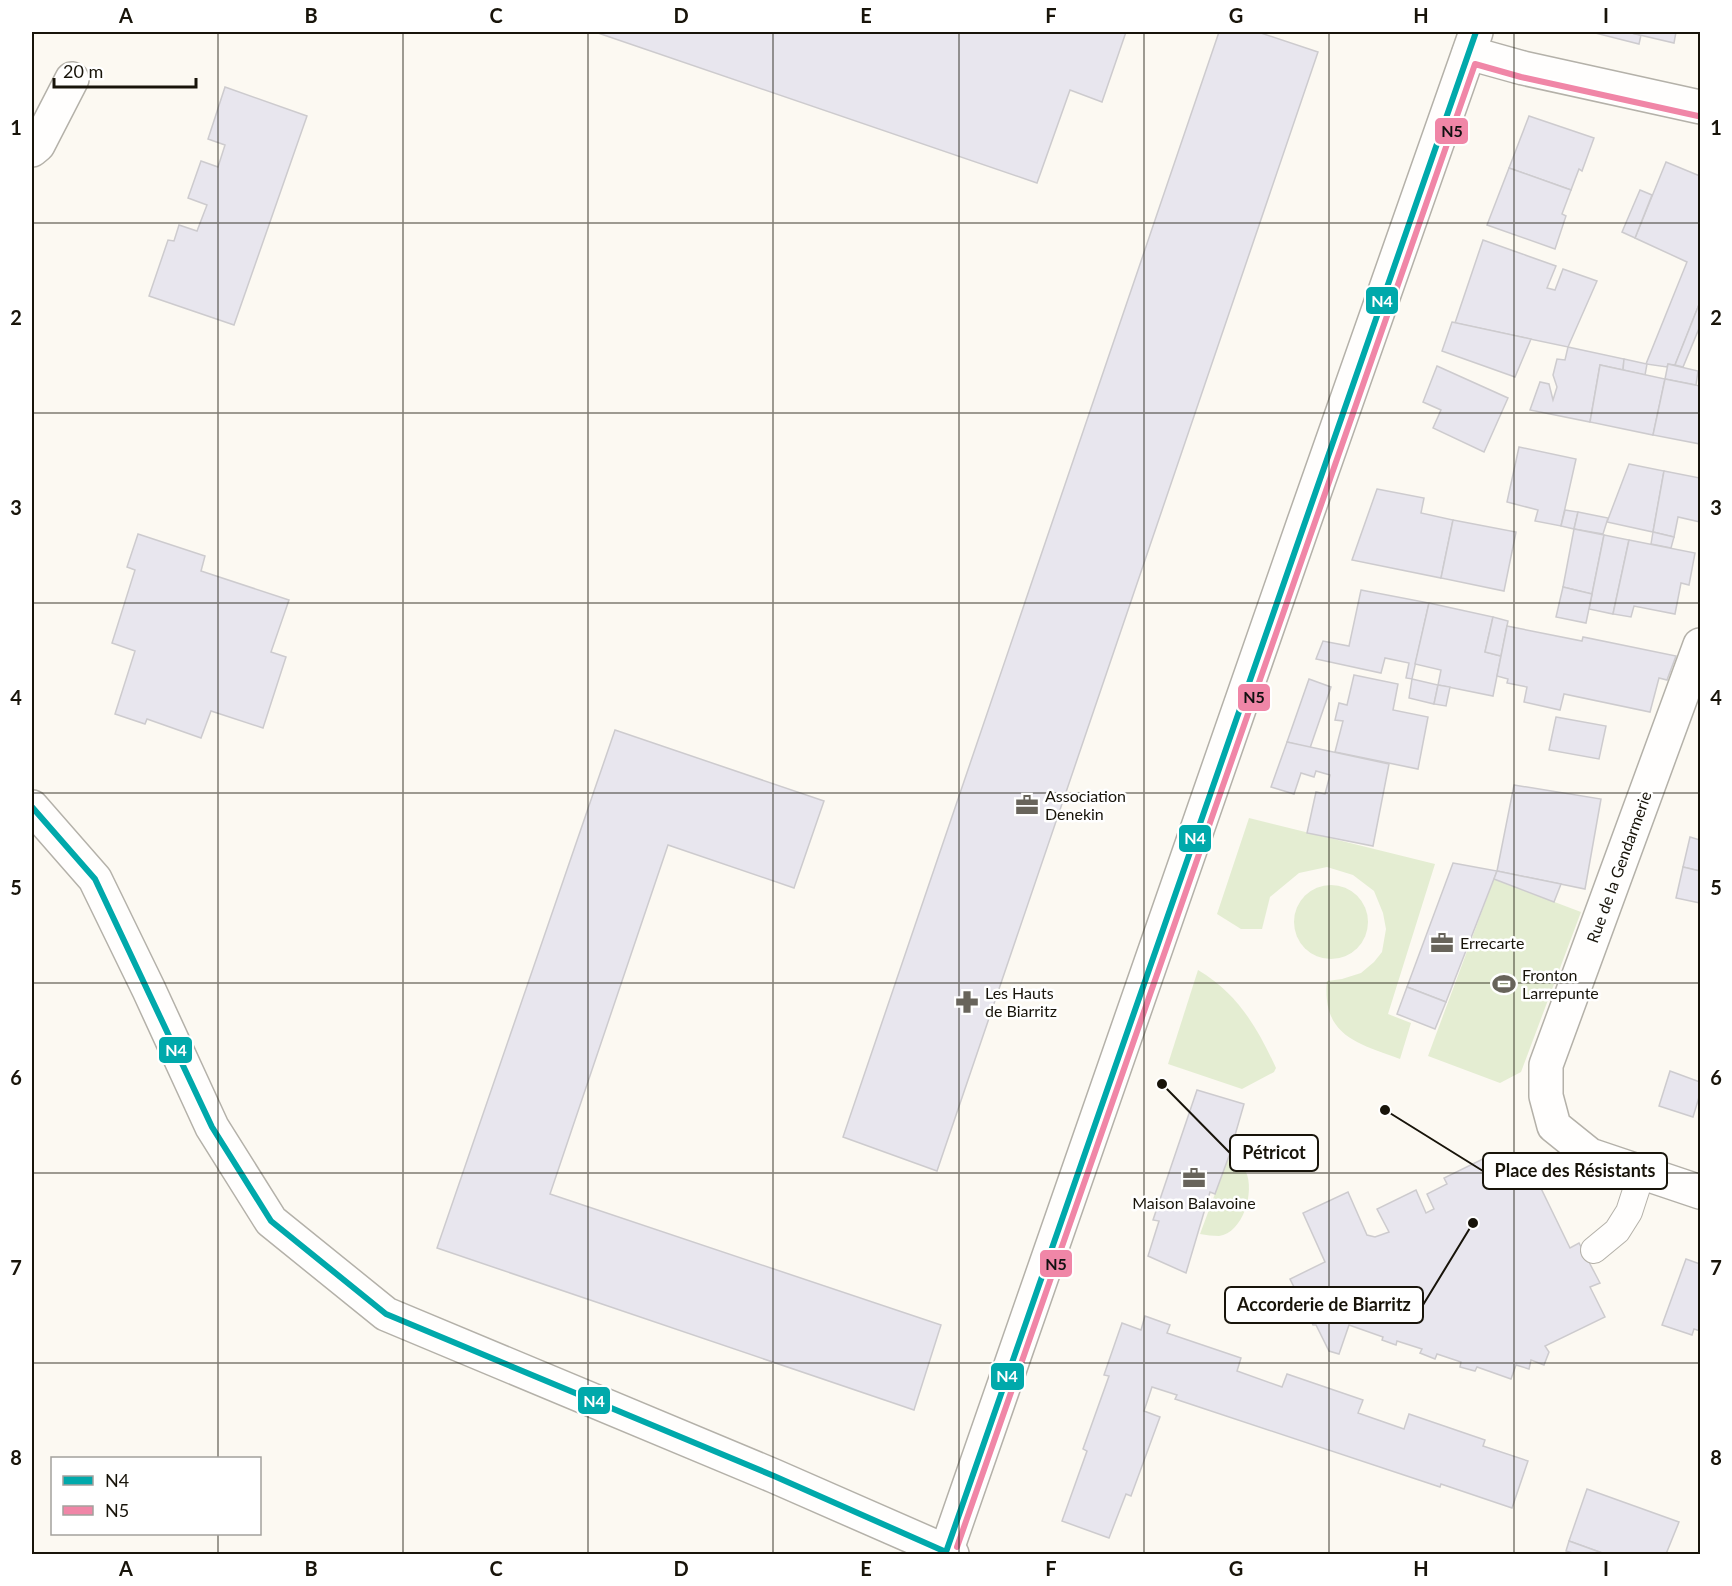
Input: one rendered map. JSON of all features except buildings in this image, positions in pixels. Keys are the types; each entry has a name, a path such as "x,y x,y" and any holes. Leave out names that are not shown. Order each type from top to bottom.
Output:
{"street":[{"path":"32,807 95,879 212,1127 271,1221 386,1314 774,1476 949,1553 1288,567 1473,42 1523,68 1701,107"},
{"path":"32,150 38,145 72,79"},
{"name":"Rue de la Gendarmerie","path":"1642,1172 1590,1155 1554,1126 1546,1096 1546,1065 1701,645"},
{"path":"1642,1172 1701,1192"}],"lane":[{"path":"1594,1250 1617,1231 1629,1212 1642,1172"}],"green space":[{"path":"1249,818 1435,864 1388,1014 1411,1023 1400,1059 1370,1048 1346,1035 1330,1014 1327,999 1327,981 1361,973 1382,952 1386,929 1383,913 1374,891 1353,875 1327,867 1299,873 1270,897 1262,929 1241,929 1217,914"},
{"name":"Fronton Larrepunte","path":"1494,879 1581,912 1521,1072 1500,1083 1428,1056"},
{"path":"1331,885 1345,888 1357,896 1365,908 1368,922 1365,936 1357,948 1345,956 1331,959 1317,956 1305,948 1297,936 1294,922 1297,908 1305,896 1317,888"},
{"path":"1198,970 1224,990 1254,1025 1276,1068 1274,1072 1242,1089 1168,1064"},
{"path":"1229,1156 1246,1172 1249,1190 1245,1210 1235,1228 1227,1233 1219,1236 1200,1234"}],"transit line":[{"name":"N4","path":"32,807 95,879 212,1127 271,1221 386,1314 774,1476 946,1552 1476,32"},
{"name":"N5","path":"957,1547 1475,64 1521,77 1698,116"}],"place":[{"name":"Association Denekin","path":"1027,805"},
{"name":"Errecarte","path":"1442,943"},
{"name":"Fronton Larrepunte","path":"1504,984"},
{"name":"Les Hauts de Biarritz","path":"967,1002"},
{"name":"Pétricot","path":"1162,1084"},
{"name":"Place des Résistants","path":"1385,1110"},
{"name":"Maison Balavoine","path":"1194,1178"},
{"name":"Accorderie de Biarritz","path":"1473,1223"}]}
